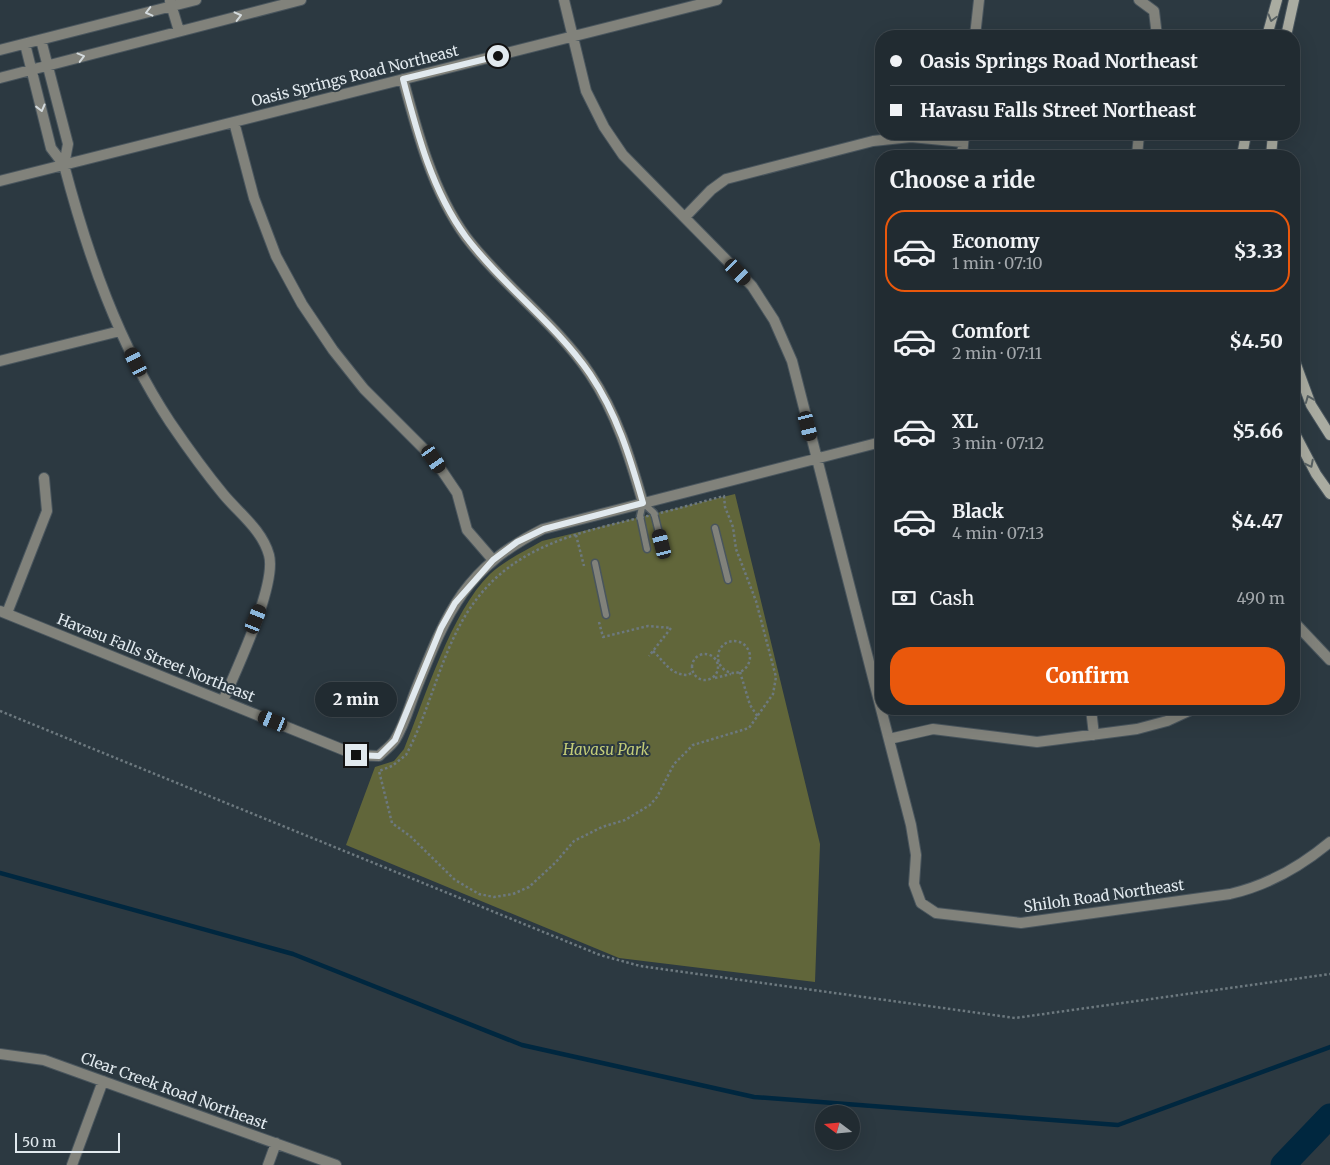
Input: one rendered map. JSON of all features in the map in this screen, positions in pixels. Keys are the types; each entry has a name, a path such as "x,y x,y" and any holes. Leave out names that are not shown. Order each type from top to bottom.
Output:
{"street":[{"path":"0,50 170,3 196,0"},
{"path":"0,78 301,0"},
{"name":"Shiloh Road Northeast","path":"564,0 586,92 604,127 623,155 752,286 774,320 792,361 875,685"},
{"name":"Oasis Springs Road Northeast","path":"0,181 717,0"},
{"path":"976,30 979,0"},
{"path":"1140,0 1154,11 1156,30"},
{"path":"1269,30 1277,0"},
{"path":"1287,30 1294,0"},
{"path":"170,3 178,31"},
{"path":"41,40 68,144 64,165"},
{"path":"25,44 51,148 64,165 99,282 120,331 144,378 170,421 225,496 255,527 269,556 268,586 223,701"},
{"path":"403,79 418,138 440,190 461,228 494,271 563,341 590,374 612,411 628,448 643,503"},
{"path":"234,122 254,198 276,256 302,304 333,350 364,389 434,459 457,492 467,530 493,560"},
{"path":"685,217 711,190 726,179 882,140"},
{"path":"0,361 120,331"},
{"path":"1300,375 1311,405 1330,435"},
{"path":"1300,443 1316,474 1330,494"},
{"name":"Havasu Falls Street Northeast","path":"3,612 356,755 379,756 395,740 441,628 455,603 493,560 517,542 544,529 875,444"},
{"path":"3,612 47,511 44,478"},
{"path":"1300,630 1330,660"},
{"name":"Shiloh Road Northeast","path":"883,715 911,825 916,855 914,884 921,903 936,913 1021,923 1230,894 1256,888 1286,874 1330,842"},
{"path":"1092,715 1094,735"},
{"path":"889,740 933,729 1037,742 1137,729 1179,715"},
{"name":"Clear Creek Road Northeast","path":"0,1054 44,1060 336,1165"},
{"path":"72,1165 104,1081"},
{"path":"268,1165 276,1143"}],"lane":[{"path":"643,503 654,514 662,544"},
{"path":"643,503 640,518 647,549"},
{"path":"715,528 728,580"},
{"path":"595,562 606,614"}],"path":[{"path":"724,496 725,507 733,527 736,550 756,601 776,677 773,694 758,716 745,730 693,746 674,764 657,797 650,806 625,820 602,827 579,838 534,883 513,894 494,897 474,892 446,872 410,836 397,828 389,817 379,771 401,760 410,747 453,640 471,608 494,578 541,547 576,535 640,518 724,496"},
{"path":"576,535 586,572"},
{"path":"598,619 603,637 648,626 671,628 649,656"},
{"path":"712,655 730,640 742,642 747,646 750,659 748,665 740,672 701,680 693,672 693,661 702,654 712,655 721,668 733,673"},
{"path":"710,679 718,672 719,649"},
{"path":"653,651 664,666 675,672 688,675 693,672"},
{"path":"740,672 750,705 758,716"},
{"path":"0,711 600,956 640,966 1015,1018 1330,974"}],"green space":[{"name":"Havasu Park","path":"735,494 820,844 815,982 619,958 346,845 375,767 394,761 404,749 451,633 476,590 490,574 509,560 542,541"}],"waterway":[{"path":"0,873 293,954 522,1045 754,1097 1118,1125 1330,1047"},
{"path":"1283,1165 1330,1116"}],"route":[{"path":"356,755 379,756 395,740 441,628 455,603 474,579 493,560 517,542 544,529 643,503 628,448 612,411 590,374 563,341 494,271 465,235 440,190 418,138 403,79 498,56"}]}
